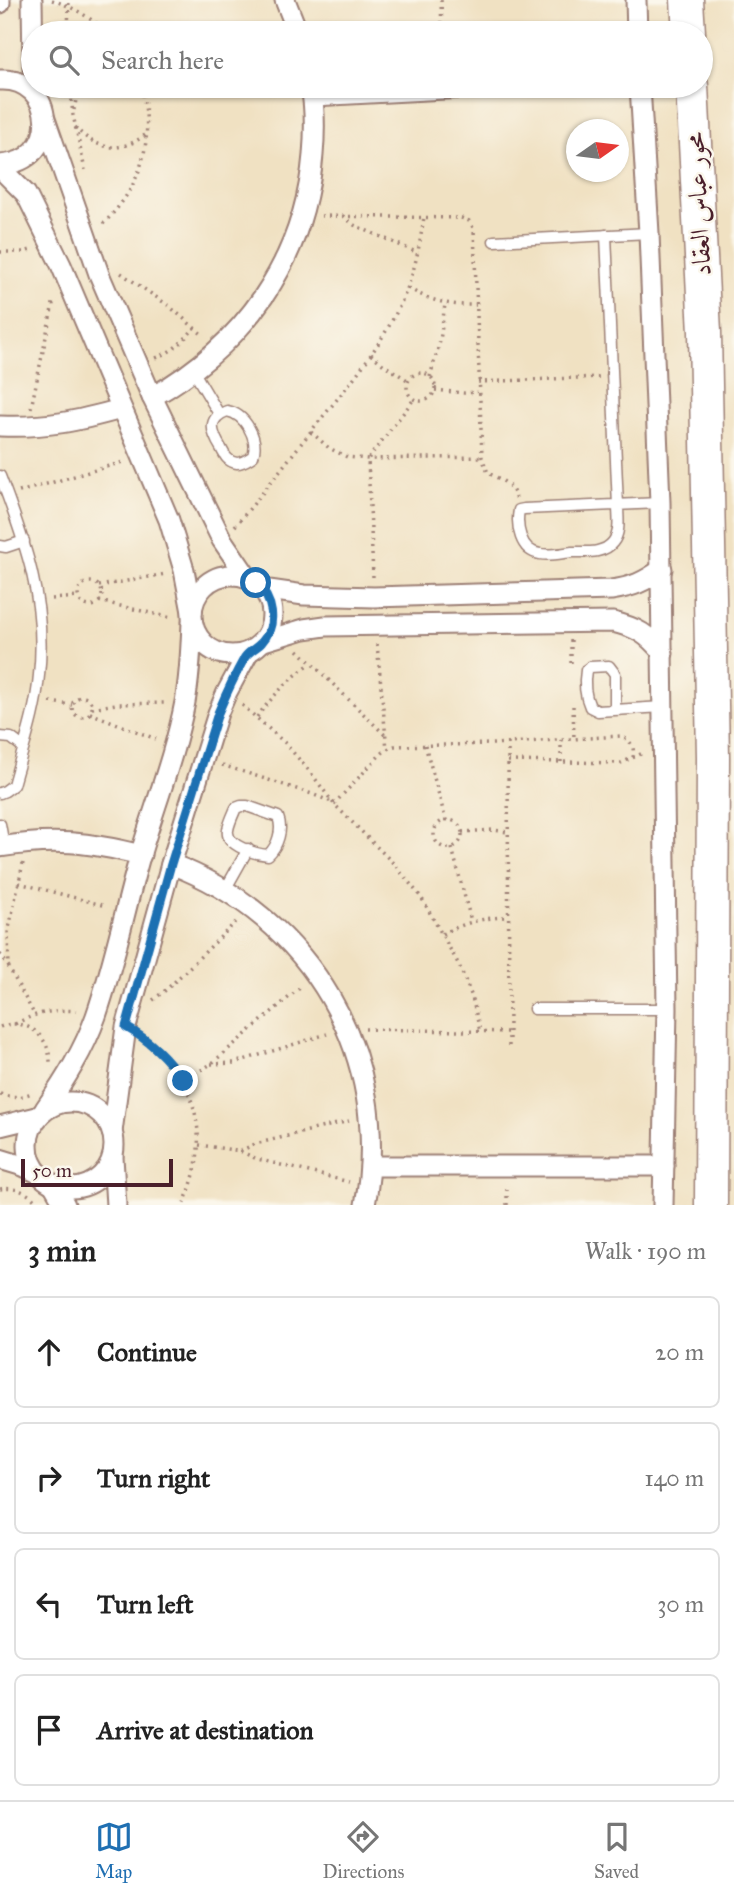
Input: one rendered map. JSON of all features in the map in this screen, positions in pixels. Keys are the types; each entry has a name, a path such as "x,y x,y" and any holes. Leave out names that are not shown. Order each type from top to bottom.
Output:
{"main road":[{"path":"688,0 689,21"},
{"name":"محور عباس العقاد","path":"693,98 705,332 713,757 711,1205"}],"street":[{"path":"32,0 32,21"},
{"path":"285,0 293,21"},
{"path":"636,0 637,21"},
{"path":"0,80 21,84"},
{"path":"39,98 99,274 152,397 222,540 268,598 272,609 272,620 265,642 227,692 171,864 126,1027 112,1132"},
{"path":"152,397 194,372 219,350 246,321 270,289 289,253 303,215 312,176 315,136 312,98"},
{"path":"641,98 649,233 662,569 667,1009 663,1205"},
{"path":"0,167 26,159 37,148 44,134 45,119"},
{"path":"0,167 26,194 61,265 169,520 184,570 192,617 201,641 208,648 228,655 326,626 613,622 633,626 650,637 663,653"},
{"path":"0,426 27,427 75,422 121,409"},
{"path":"65,1205 32,1163 28,1139 41,1113 65,1080 96,1016 174,747 185,702 195,599 202,589 212,580 236,575 255,583 304,595 374,597 611,590 630,587 647,580 662,569"},
{"path":"2,847 27,842 78,843 141,855"},
{"path":"171,864 225,890 275,927 316,974 333,1001 360,1067 369,1116 370,1166 367,1196"},
{"path":"0,1126 41,1113 57,1103 85,1103 97,1110 106,1119 112,1132 116,1205"},
{"path":"0,1159 23,1166 45,1179 74,1188 85,1186 103,1174 113,1155"},
{"path":"370,1166 664,1166"}],"lane":[{"path":"494,241 649,233"},
{"path":"606,235 618,506 618,534 612,544 602,551 539,554 526,547 518,529 519,510 618,506 660,503"},
{"path":"194,372 219,414"},
{"path":"235,412 242,417 256,443 253,456 241,463 227,459 213,433 212,426 219,414 235,412"},
{"path":"0,476 24,541 38,600 41,637 35,700 23,747 13,785 0,793"},
{"path":"0,546 6,547 24,541"},
{"path":"615,710 613,669 609,666 590,667 585,675 586,699 590,707 598,712 664,707"},
{"path":"0,737 11,738 23,747"},
{"path":"247,806 278,817 280,830 272,851 268,855 247,849 228,838 227,831 236,808 247,806"},
{"path":"0,824 2,847"},
{"path":"225,890 247,849"},
{"path":"534,1009 667,1009"}],"path":[{"path":"52,0 69,3 95,21"},
{"path":"441,0 442,21"},
{"path":"68,21 69,3"},
{"path":"73,115 78,98"},
{"path":"85,234 101,227 120,208 133,185 143,160 147,134 143,98"},
{"path":"75,127 84,137 96,144 110,147 136,142 147,134"},
{"path":"303,215 461,218 469,221 474,229 482,457 488,473 504,480 515,494 519,510"},
{"path":"343,216 360,228 418,253"},
{"path":"222,540 261,496 371,354 408,288 424,217"},
{"path":"27,427 61,265"},
{"path":"113,268 142,286 219,350"},
{"path":"408,288 423,297 445,304 476,305"},
{"path":"430,376 440,341 445,304"},
{"path":"156,358 171,352 194,328"},
{"path":"371,354 409,381"},
{"path":"418,374 430,376 435,390 429,399 414,400 407,389 409,381 418,374"},
{"path":"478,382 612,377"},
{"path":"435,390 479,392"},
{"path":"374,597 368,459 414,400"},
{"path":"311,432 329,448 348,457 482,457"},
{"path":"7,495 143,456"},
{"path":"99,586 102,597 99,601 90,607 80,602 78,592 84,583 99,586 184,570"},
{"path":"38,600 78,597"},
{"path":"99,601 192,617"},
{"path":"375,624 387,749"},
{"path":"265,642 311,663 386,737"},
{"path":"257,717 272,696 290,678 311,663"},
{"path":"227,692 294,753 334,804 394,864 421,897 459,965 472,997 480,1031"},
{"path":"91,711 92,703 84,696 74,700 72,710 80,717 116,704 185,702"},
{"path":"35,700 72,705"},
{"path":"91,711 174,747"},
{"path":"334,804 387,749 394,746 620,736 632,744 633,758"},
{"path":"561,740 561,762"},
{"path":"508,743 509,1047"},
{"path":"425,745 446,821"},
{"path":"508,761 621,762 648,751 664,750"},
{"path":"204,759 312,794 334,804"},
{"path":"446,821 456,823 462,832 460,842 452,848 441,846 435,838 436,827 446,821"},
{"path":"462,832 508,832"},
{"path":"9,968 8,933 27,842"},
{"path":"452,848 471,921"},
{"path":"19,883 125,912"},
{"path":"152,1001 251,907"},
{"path":"442,934 471,921 509,917"},
{"path":"0,954 34,1014"},
{"path":"183,1081 211,1064 316,974"},
{"path":"0,1027 15,1024 34,1014 54,1010 75,1010 96,1016"},
{"path":"15,1024 35,1031 42,1038 48,1047 50,1067"},
{"path":"126,1027 142,1036 172,1064 192,1101 199,1145 197,1167 183,1205"},
{"path":"211,1064 234,1063 346,1028 509,1032"},
{"path":"0,1094 23,1097 33,1093"},
{"path":"240,1151 255,1144 369,1116"},
{"path":"199,1145 240,1151 367,1196"},
{"path":"0,1189 13,1188 23,1191 32,1196 39,1205"}],"route":[{"path":"183,1081 158,1049 126,1027 171,864 218,713 248,653 264,641 269,631 272,609 268,598 256,583"}]}
